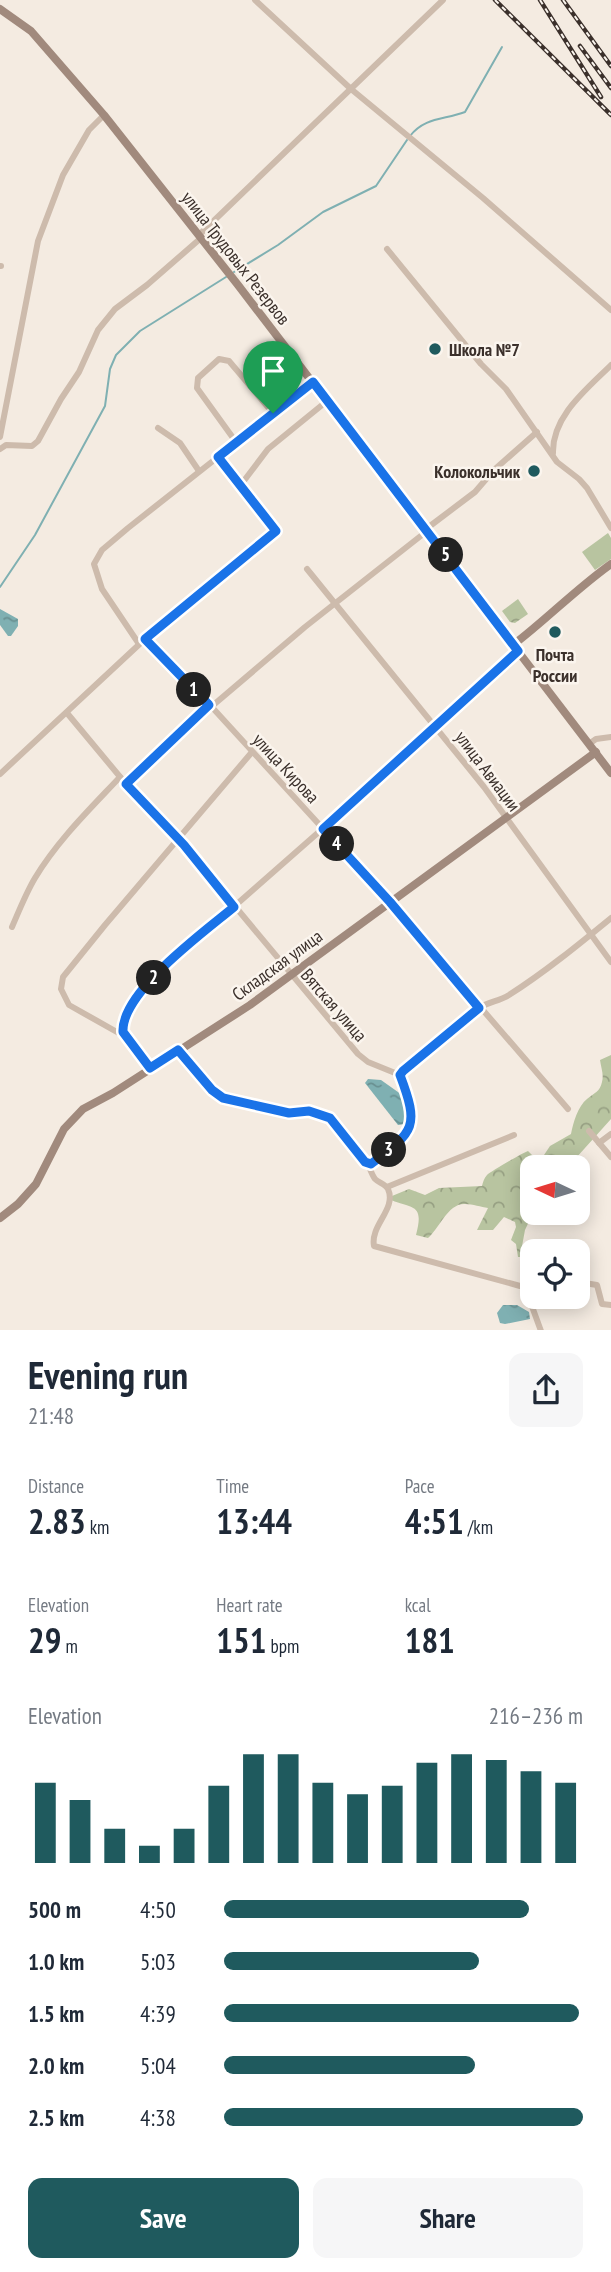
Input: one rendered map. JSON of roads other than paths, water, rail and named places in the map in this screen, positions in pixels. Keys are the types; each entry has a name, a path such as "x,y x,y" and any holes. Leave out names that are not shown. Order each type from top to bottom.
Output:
{"main road":[{"name":"улица Трудовых Резервов","path":"0,9 24,25 40,41 104,115 313,382 611,773"},
{"path":"515,648 572,594 611,564"},
{"name":"Складская улица","path":"0,1218 18,1205 36,1184 71,1119 83,1109 113,1093 250,1005 596,752"}],"street":[{"path":"256,0 351,89 483,198 611,310"},
{"path":"0,449 6,445 32,446 38,441 79,372 98,330 115,309 148,285 443,0"},
{"path":"0,437 38,241 62,175 89,130 104,115"},
{"path":"387,249 481,364 506,388 555,458 587,488 611,528"},
{"path":"236,442 197,388 199,375 209,366 219,359 229,361 273,413"},
{"path":"555,458 553,444 566,413 611,365"},
{"path":"158,428 180,443 200,471 313,382"},
{"path":"240,486 268,449 327,401"},
{"path":"126,784 210,706 475,492 497,467 537,432"},
{"path":"0,774 142,642 276,531 218,457"},
{"name":"улица Кирова","path":"200,471 102,550 94,564 102,589 142,642 210,706 390,902 568,1109"},
{"name":"улица Авиации","path":"307,569 437,726 611,962"},
{"path":"124,1036 125,1018 136,996 163,969 437,726 515,648"},
{"name":"Вятская улица","path":"67,713 126,784 178,839 362,1058 400,1075"},
{"path":"589,744 596,739 611,737"},
{"path":"150,1068 124,1036 69,1005 64,999 61,983 66,972 252,752"},
{"path":"12,927 29,889 49,857 120,777"},
{"path":"368,1164 402,1140 407,1133 411,1108 400,1075 414,1060 479,1008 508,995 611,918"},
{"path":"178,1050 212,1090 223,1098 289,1113 309,1111 330,1118 368,1164 375,1179 387,1187"},
{"path":"589,1131 611,1157"},
{"path":"599,1143 611,1134"},
{"path":"387,1187 514,1135"},
{"path":"387,1187 388,1204 384,1217 376,1227 374,1246 520,1286"},
{"path":"590,1282 597,1285 602,1304 611,1305"},
{"path":"533,1309 541,1330"}],"water":[{"path":"0,609 18,619 18,626 11,636 8,636 0,625"},
{"path":"368,1079 381,1080 405,1097 405,1124 398,1125 365,1083"},
{"path":"503,1305 517,1305 529,1312 530,1319 505,1324 500,1323 497,1313"}],"waterway":[{"path":"410,136 428,122 465,112 502,47"},
{"path":"234,272 278,245 323,212 376,186 407,140"},
{"path":"0,587 35,535 105,406 110,369 116,355 140,331 226,277"}],"railway":[{"path":"495,0 611,115"},
{"path":"540,0 601,97"},
{"path":"563,0 611,66"},
{"path":"580,46 611,88"}],"place":[{"name":"Школа №7","path":"435,349"},
{"name":"Колокольчик","path":"534,471"},
{"name":"Почта России","path":"555,632"}]}
